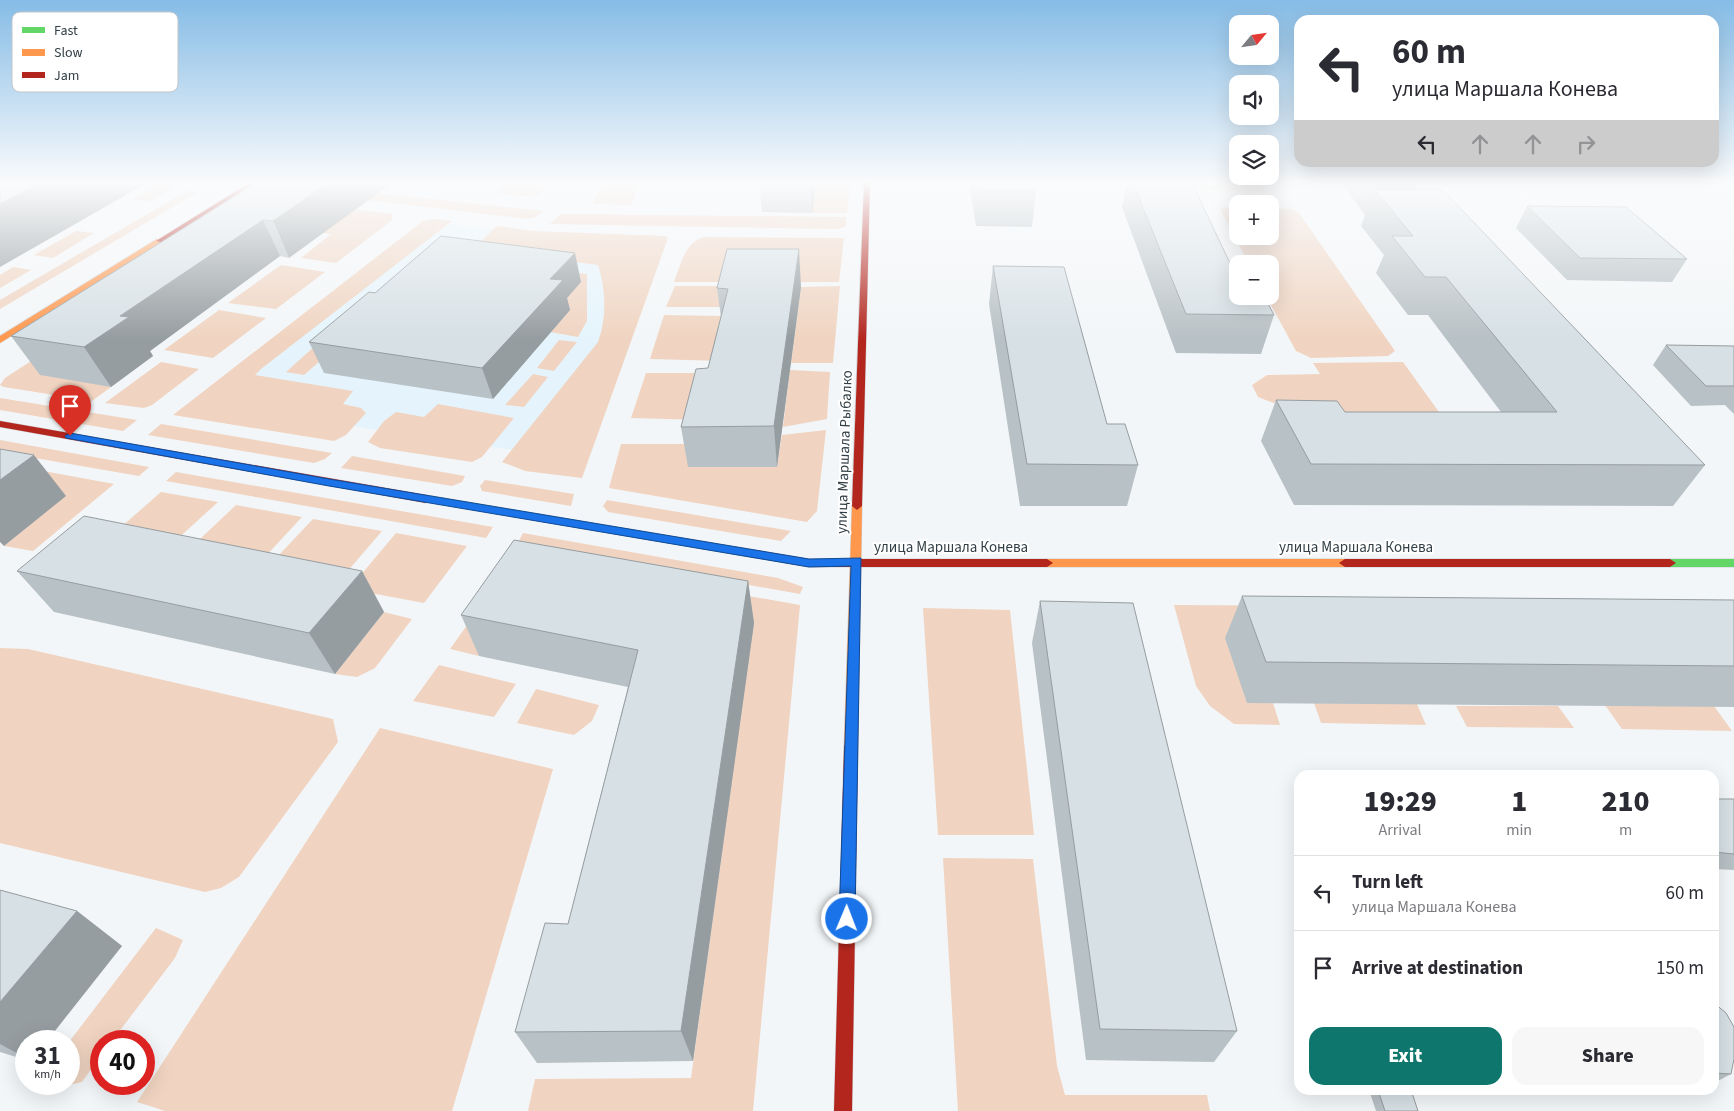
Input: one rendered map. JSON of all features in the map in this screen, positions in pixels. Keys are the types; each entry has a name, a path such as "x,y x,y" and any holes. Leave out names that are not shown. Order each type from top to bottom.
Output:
{"street":[{"path":"0,340 170,235"},
{"name":"улица Маршала Рыбалко","path":"843,1111 865,235"},
{"name":"улица Маршала Конева","path":"0,424 313,480 809,563 856,561 1734,563"}],"shaded area":[{"path":"69,235 91,235 53,258 34,255"},
{"path":"112,235 125,235 0,309 0,300"},
{"path":"225,235 232,235 111,387 92,401 4,387 0,385 5,378"},
{"path":"330,235 373,235 336,263 301,258"},
{"path":"405,235 434,235 255,375 353,391 343,404 361,408 366,413 346,435 334,441 173,415"},
{"path":"416,235 578,235 662,238 580,460 365,428 205,401"},
{"path":"488,235 634,235 665,236 668,238 582,478 525,471 502,462 598,342 603,323 604,294 598,265 489,251 480,242"},
{"path":"1279,235 1314,235 1395,351 1388,356 1311,358 1296,351 1271,305 1279,305 1279,255 1244,255 1239,245 1279,245"},
{"path":"705,237 844,238 839,282 674,282 688,248 698,239"},
{"path":"281,265 325,272 276,309 228,303"},
{"path":"13,267 31,270 0,288 0,275"},
{"path":"580,273 587,274 587,321 578,337 550,332 558,309"},
{"path":"675,286 731,286 726,307 666,307"},
{"path":"840,286 833,363 791,363 801,287"},
{"path":"219,310 266,318 213,358 164,350"},
{"path":"664,315 724,316 724,361 650,359"},
{"path":"559,340 577,342 554,371 537,368"},
{"path":"316,345 335,348 304,375 286,372"},
{"path":"161,362 199,369 152,405 144,408 105,403"},
{"path":"1403,362 1444,419 1348,420 1284,407 1258,397 1252,385 1267,375 1320,374 1313,363"},
{"path":"790,370 830,372 827,419 783,427"},
{"path":"646,373 721,373 699,420 631,418"},
{"path":"533,374 548,377 524,407 505,405"},
{"path":"0,398 137,420 123,431 0,410"},
{"path":"438,404 514,418 482,457 472,462 380,448 368,442 384,421 396,412 424,417"},
{"path":"161,424 332,453 325,459 314,463 148,435"},
{"path":"826,430 817,511 807,522 609,488 621,444 694,444 777,467 782,435"},
{"path":"0,440 149,467 139,476 0,452"},
{"path":"352,456 465,476 462,482 452,486 341,468"},
{"path":"0,463 114,484 33,551 4,546 65,496"},
{"path":"176,472 493,527 486,538 166,481"},
{"path":"485,480 574,494 571,506 482,491 480,486"},
{"path":"161,492 218,502 162,553 104,542"},
{"path":"607,500 791,531 781,541 608,512 603,506"},
{"path":"236,505 302,517 252,571 181,557"},
{"path":"313,519 382,531 335,586 263,572"},
{"path":"396,533 467,546 424,603 349,589"},
{"path":"523,533 778,578 803,587 800,594 517,544"},
{"path":"517,555 800,605 753,1111 528,1111 535,1079 691,1078 753,623 479,656 450,649"},
{"path":"1174,605 1724,608 1273,703 1280,725 1234,724 1210,706 1196,686"},
{"path":"923,608 1010,610 1034,835 938,835"},
{"path":"384,612 412,619 375,668 357,677 335,674"},
{"path":"0,648 28,649 333,719 338,742 239,877 221,888 205,892 0,843"},
{"path":"439,665 516,684 494,717 413,701"},
{"path":"536,689 599,705 592,721 574,735 517,723"},
{"path":"1314,703 1417,704 1426,725 1321,723"},
{"path":"1605,705 1714,706 1732,731 1622,729"},
{"path":"1456,706 1558,706 1574,728 1467,727"},
{"path":"380,728 553,769 452,1111 165,1111 137,1102 142,1095 155,1095 155,1074"},
{"path":"943,858 1033,859 1057,1066 1065,1095 1207,1095 1210,1111 958,1111"},
{"path":"156,928 183,940 175,958 120,1030 90,1030 90,1071 80,1082 80,1030 78,1030"}],"building":[{"path":"173,235 241,235 120,316 129,317 84,347 11,336"},
{"path":"1154,235 1217,235 1229,261 1229,305 1269,305 1274,315 1186,314"},
{"path":"1486,235 1705,465 1311,464 1276,400 1337,401 1345,412 1557,412 1446,277 1425,277 1392,236"},
{"path":"1556,235 1659,235 1687,259 1580,258"},
{"path":"441,236 575,253 550,279 563,280 482,368 309,342 369,292 375,293"},
{"path":"727,249 799,249 774,426 681,427 696,369 708,368 728,289 717,288"},
{"path":"993,266 1064,267 1107,424 1125,424 1138,465 1027,464"},
{"path":"1666,345 1734,346 1734,386 1706,386"},
{"path":"0,449 34,455 0,480"},
{"path":"84,516 362,571 309,633 17,571"},
{"path":"514,540 748,581 681,1031 515,1032 545,923 568,924 638,650 461,615"},
{"path":"1242,596 1734,600 1734,666 1266,662"},
{"path":"1040,601 1133,603 1237,1031 1100,1029"},
{"path":"1719,799 1734,799 1734,854 1719,852"},
{"path":"0,890 77,911 0,1002"},
{"path":"1719,1007 1726,1013 1734,1027 1734,1059 1731,1074 1719,1073"},
{"path":"1380,1095 1413,1095 1418,1111 1385,1111"}],"traffic: fast":[{"path":"426,499 755,554"},
{"path":"1670,563 1734,563"}],"traffic: slow":[{"path":"0,340 160,241"},
{"path":"851,747 857,506"},
{"path":"1047,563 1345,563"}],"traffic: jam":[{"path":"160,241 170,235"},
{"path":"857,506 865,235"},
{"path":"0,424 426,499"},
{"path":"755,554 809,563 1047,563"},
{"path":"1345,563 1670,563"},
{"path":"843,1111 851,747"}],"route":[{"path":"70,436 329,483 809,563 856,561 847,919"}]}
